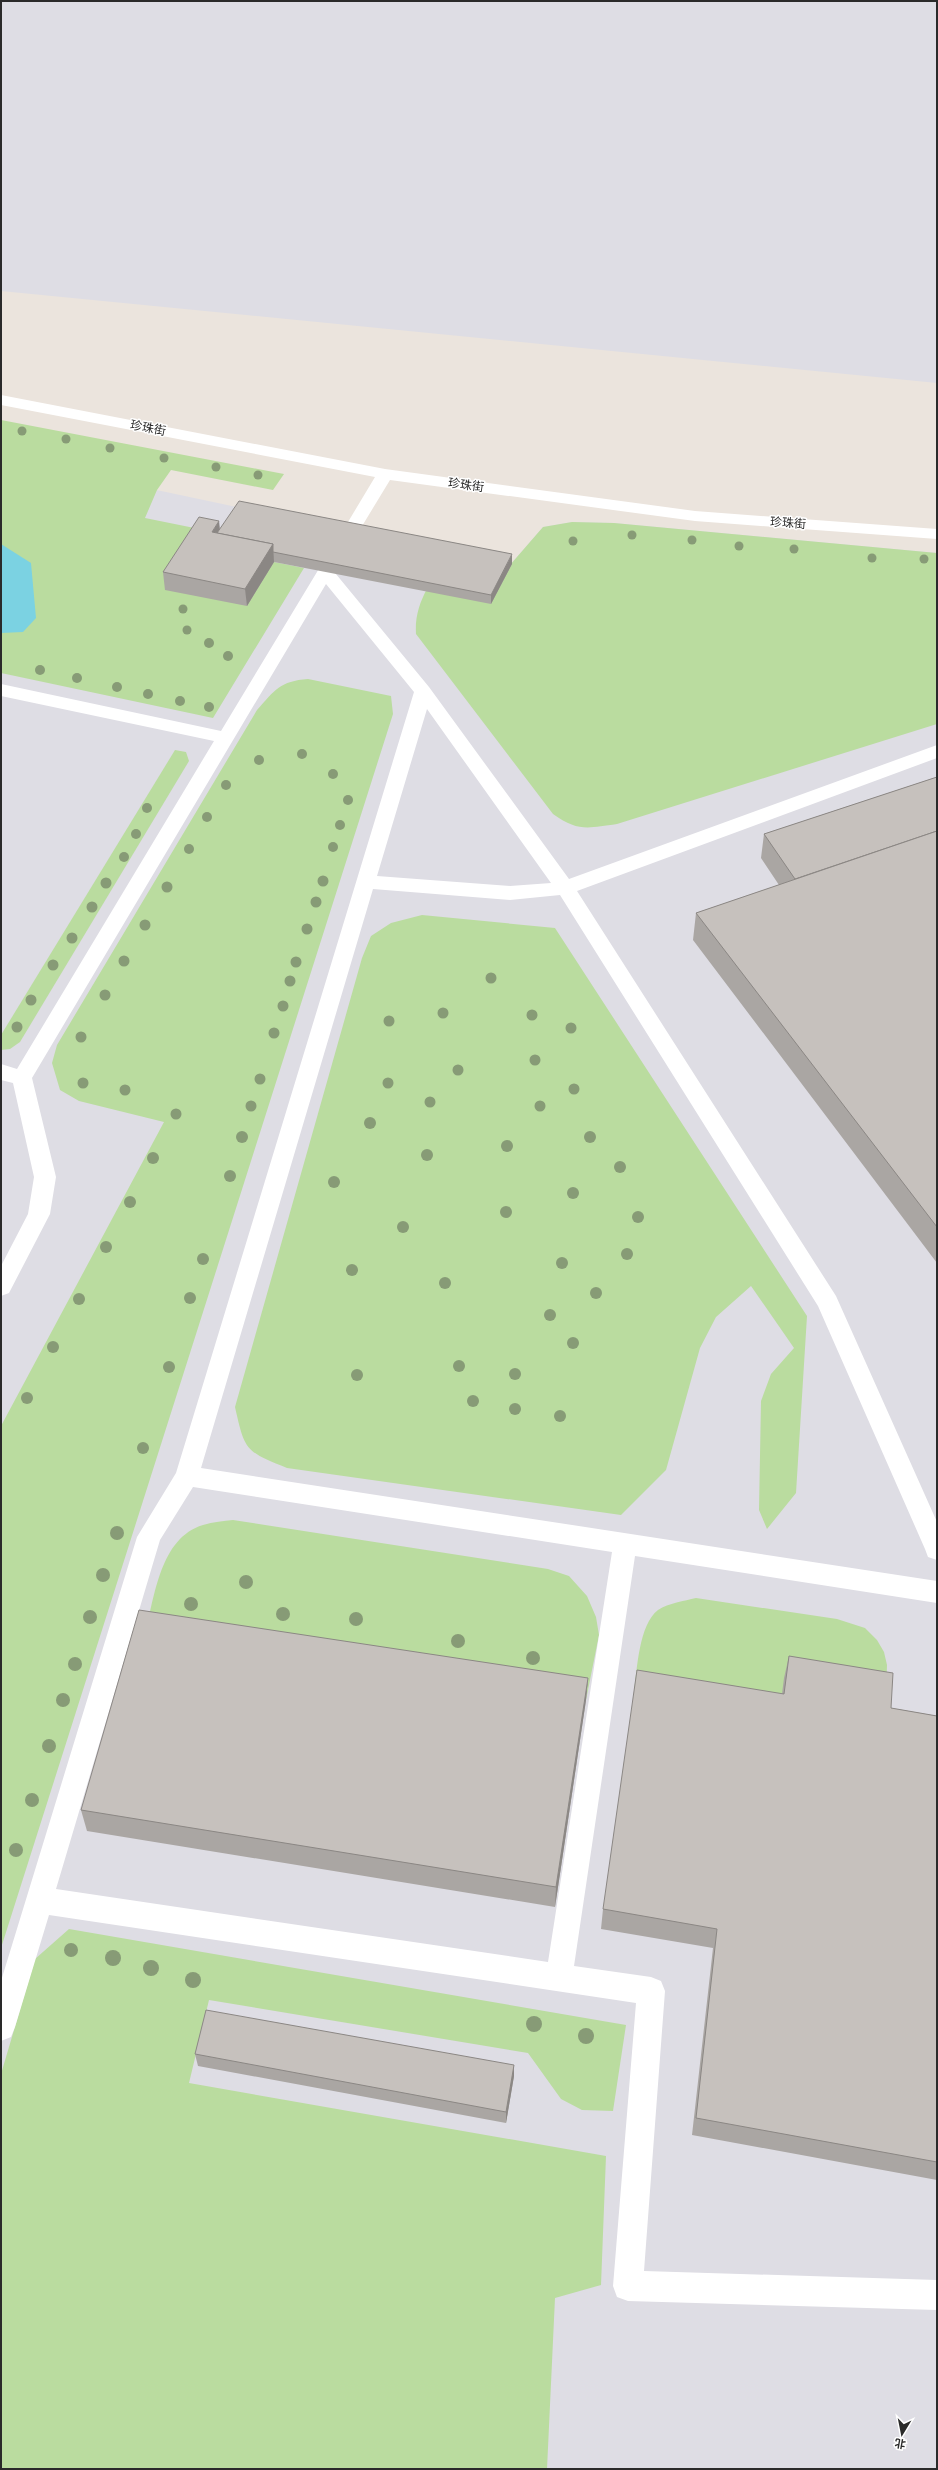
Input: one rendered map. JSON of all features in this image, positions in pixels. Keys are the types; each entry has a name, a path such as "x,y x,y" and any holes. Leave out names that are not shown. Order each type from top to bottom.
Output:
{"street":[{"name":"珍珠街","path":"1,400 385,474 695,516 937,534"},
{"path":"350,532 385,474"},
{"path":"1,1287 39,1214 45,1177 22,1078 325,572 424,691 565,888 828,1302 937,1549"},
{"path":"1,690 226,738"},
{"path":"1,2027 149,1537 187,1476 424,691"},
{"path":"366,882 510,893 565,888 937,751"},
{"path":"1,1072 22,1078"},
{"path":"187,1476 937,1592"},
{"path":"559,1977 625,1544"},
{"path":"39,1900 651,1990 628,2286 937,2295"}],"shaded area":[{"path":"1,1 937,1 937,383 1,291"},
{"path":"1,457 510,565 543,527 572,522 614,523 937,553 937,2469 1,2469"}],"green space":[{"path":"1,420 284,474 273,490 171,470 157,490 145,518 224,534 214,550 304,568 213,718 1,673"},
{"path":"572,522 614,523 937,553 937,724 617,824 598,827 584,827 569,824 553,814 416,634 416,622 421,601 449,554 510,565 543,527"},
{"path":"308,679 391,696 393,714 1,1948 1,1426 164,1122 79,1101 60,1090 52,1063 57,1045 257,710 284,684"},
{"path":"175,750 186,752 189,761 20,1042 10,1049 1,1050 1,1035"},
{"path":"422,915 555,928 807,1316 796,1493 767,1529 759,1510 761,1401 771,1374 794,1348 751,1286 716,1317 700,1348 666,1470 621,1515 287,1468 255,1453 249,1448 245,1441 241,1433 235,1407 362,958 371,936 391,923"},
{"path":"233,1520 548,1569 569,1576 587,1596 596,1617 599,1635 586,1700 145,1633 156,1586 168,1555 177,1542 189,1532 203,1525"},
{"path":"696,1598 837,1619 865,1628 877,1640 884,1652 887,1665 886,1696 779,1716 634,1692 640,1648 643,1636 652,1617 658,1610 667,1606"},
{"path":"69,1929 626,2025 613,2111 582,2110 561,2099 528,2053 209,2000 189,2083 606,2156 601,2285 555,2298 547,2469 1,2469 1,2074 35,1959"}],"water":[{"path":"1,544 31,563 36,618 23,632 1,633"}],"building":[{"path":"239,501 512,554 491,595 273,552 273,544 217,533"},
{"path":"199,517 219,521 212,532 273,544 245,589 163,572"},
{"path":"937,777 937,831 795,879 764,834"},
{"path":"937,831 937,1227 696,913"},
{"path":"139,1610 588,1678 556,1887 81,1810"},
{"path":"789,1656 893,1673 891,1708 937,1716 937,2162 696,2118 717,1929 603,1909 637,1670 784,1694"},
{"path":"206,2010 514,2065 506,2112 195,2054"}]}
